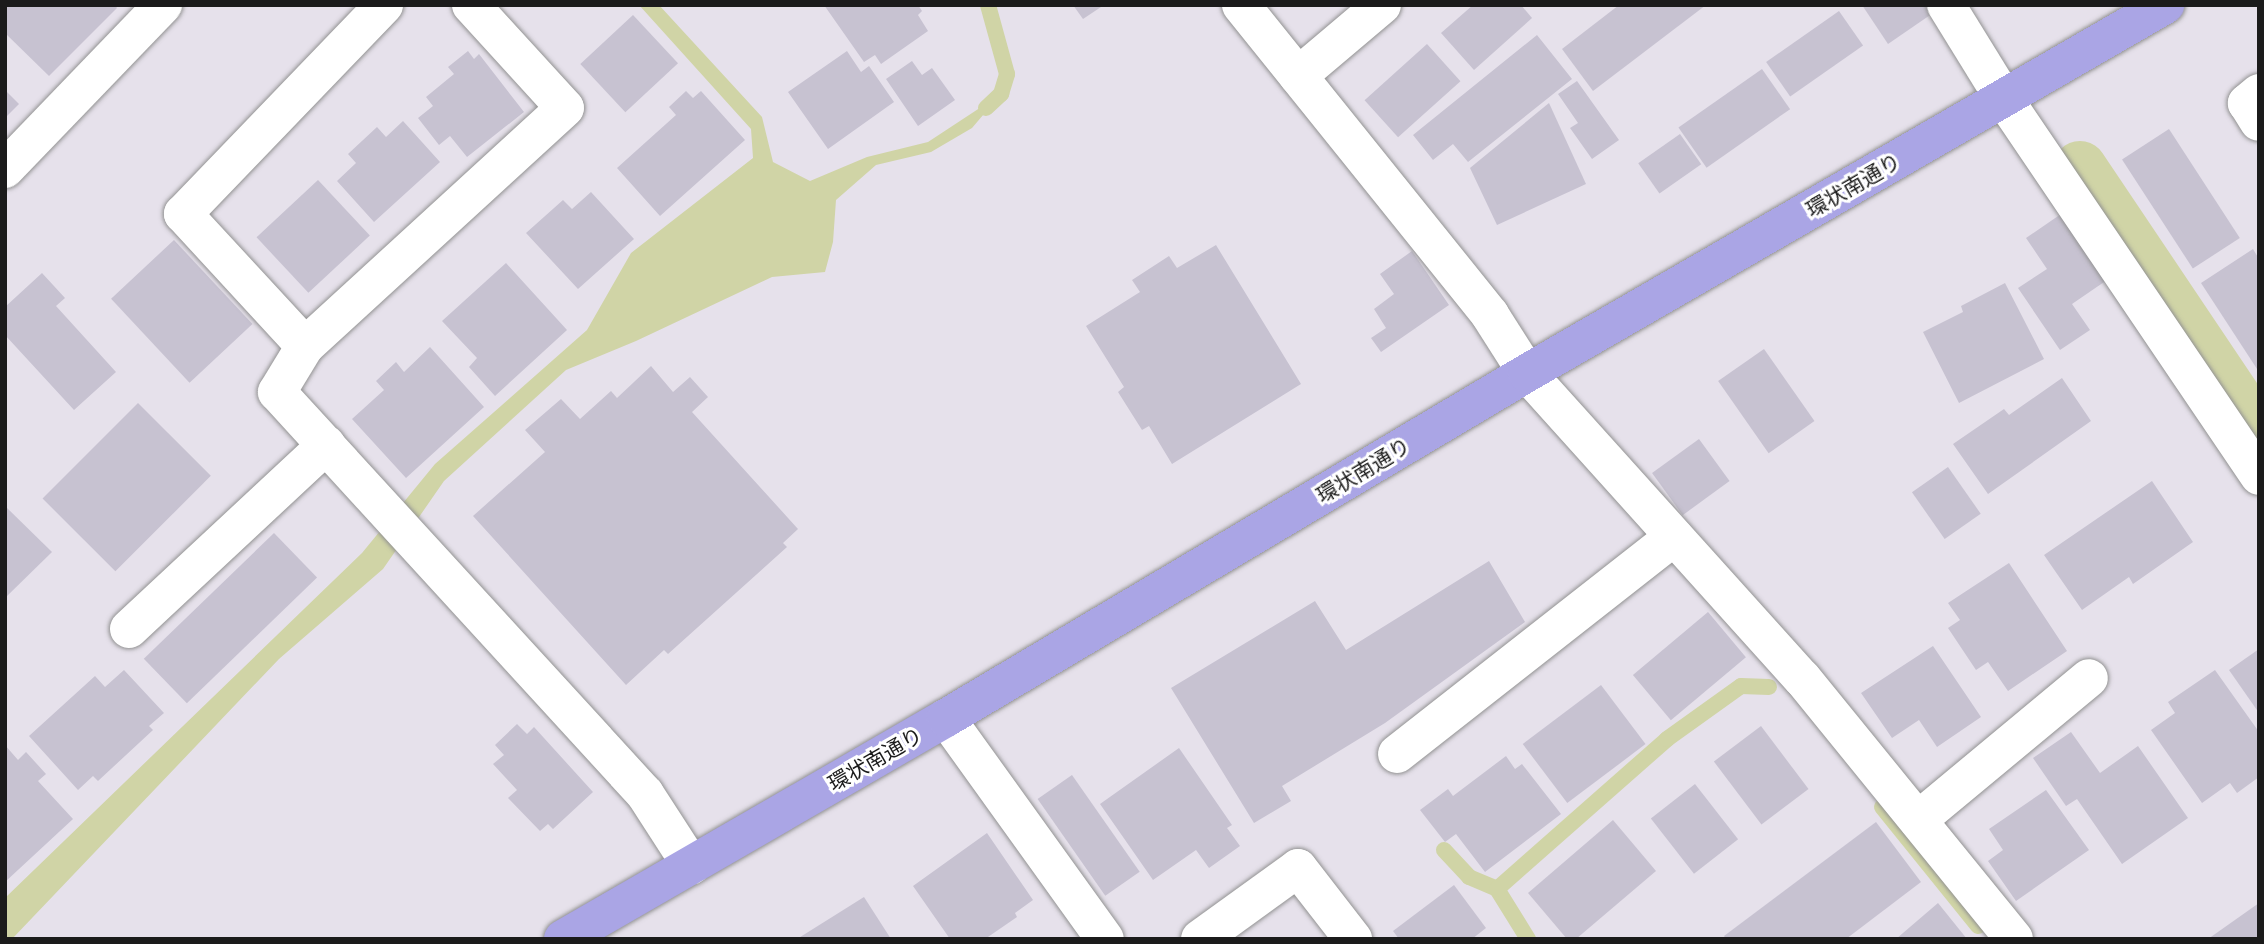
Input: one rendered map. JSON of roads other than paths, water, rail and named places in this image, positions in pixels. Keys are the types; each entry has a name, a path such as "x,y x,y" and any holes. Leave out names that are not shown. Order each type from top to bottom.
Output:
{"highway":[{"name":"環状南通り","path":"563,939 946,718 1527,373 2165,5"}],"street":[{"path":"5,169 163,5"},
{"path":"305,346 183,214 384,5"},
{"path":"471,5 565,108 305,346 277,392 645,794 691,865"},
{"path":"1241,5 1490,315 1527,373 1802,678 2014,939"},
{"path":"1298,76 1382,5"},
{"path":"1946,5 2004,99 2259,476"},
{"path":"2259,93 2247,103 2259,122"},
{"path":"129,629 326,445"},
{"path":"1397,754 1674,537"},
{"path":"1918,820 2089,678"},
{"path":"946,718 1105,939"},
{"path":"1200,939 1298,868 1353,939"}],"waterway":[{"path":"986,108 1001,94 1007,74 988,5"},
{"path":"2080,168 2259,434"},
{"path":"1497,889 1667,739 1741,686 1769,687"},
{"path":"1882,807 1978,926"},
{"path":"1444,850 1469,877 1497,889 1528,939"}]}
